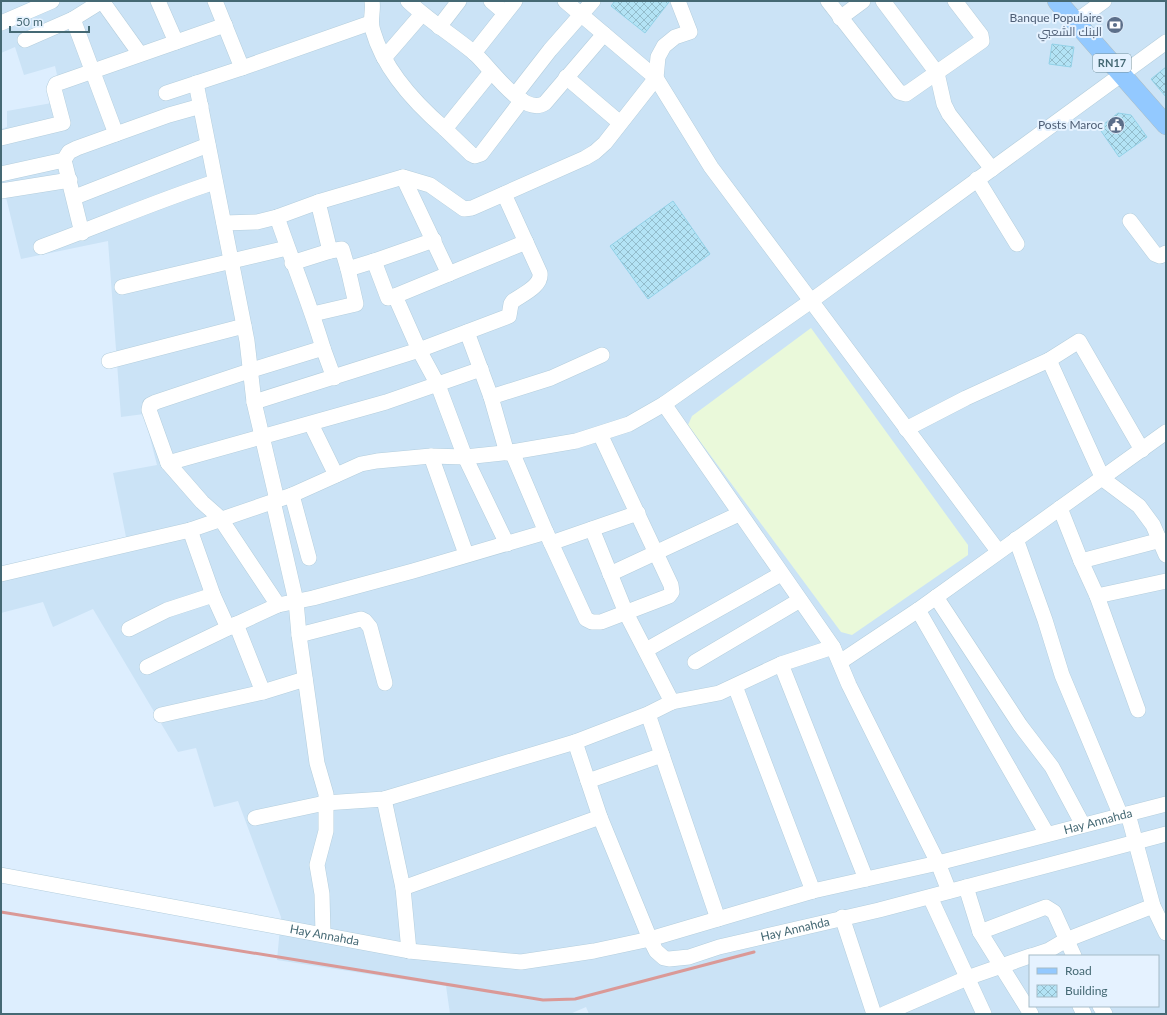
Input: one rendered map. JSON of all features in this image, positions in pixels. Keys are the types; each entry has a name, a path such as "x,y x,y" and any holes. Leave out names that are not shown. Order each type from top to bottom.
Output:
{"main road":[{"name":"RN17","path":"1057,1 1166,125"}],"street":[{"path":"1,23 52,1"},
{"path":"25,40 73,19 102,1 140,54"},
{"path":"158,1 176,42"},
{"path":"215,1 242,68"},
{"path":"408,1 422,14 474,53 491,72 518,97 535,106 540,106 545,103 604,34"},
{"path":"439,27 459,1"},
{"path":"491,1 505,13"},
{"path":"474,53 515,1"},
{"path":"565,1 656,78 712,167 998,551"},
{"path":"374,2 370,23 384,58 412,97 471,154 476,156 481,154 550,50 582,16 593,1"},
{"path":"224,223 257,222 277,217 318,202 388,180 403,177 430,186 464,209 472,208 595,152 656,78 657,61 664,46 675,37 690,32 678,1"},
{"path":"828,1 899,92 906,94 982,41 981,35 955,1"},
{"path":"840,18 863,1"},
{"path":"883,1 937,73 944,104 949,114 992,169"},
{"path":"1075,22 1104,1"},
{"path":"384,58 422,14"},
{"path":"73,19 116,134"},
{"path":"166,93 370,23"},
{"path":"1,138 62,124 64,121 54,86 140,54 225,25"},
{"path":"1,574 190,530 220,518 292,495 361,464 431,456 465,457 510,452 576,441 629,424 664,404 811,301 1166,42"},
{"path":"445,129 491,72"},
{"path":"566,78 619,122"},
{"path":"196,83 244,326 252,370 254,402 296,601 299,635 318,763 326,794 326,830 317,865 322,894 323,934"},
{"path":"1,174 64,160 69,152 169,115 201,106"},
{"path":"75,197 208,145"},
{"path":"64,160 75,197 82,233"},
{"path":"403,177 449,274"},
{"path":"1,191 70,180"},
{"path":"977,180 1017,244"},
{"path":"41,247 82,233 165,198 215,182"},
{"path":"254,402 419,350 507,318 509,316 513,300 538,283 541,278 504,194"},
{"path":"318,202 330,251"},
{"path":"277,217 292,263 313,314 334,378"},
{"path":"1130,221 1156,254 1160,256 1166,253"},
{"path":"348,269 434,240"},
{"path":"374,261 388,298 526,242"},
{"path":"122,287 288,248"},
{"path":"292,263 330,251 342,249 356,304 313,314"},
{"path":"395,296 419,350 438,385 465,457 507,544"},
{"path":"109,362 244,326"},
{"path":"468,332 510,452 586,619 592,622 601,622 626,613 669,596 672,592 671,585 600,434"},
{"path":"906,429 966,398 1049,360 1077,341 1081,342 1142,450"},
{"path":"278,605 220,518 202,502 168,463 149,410 150,405 156,402 323,348"},
{"path":"491,397 551,378 602,355"},
{"path":"1049,360 1104,479 1139,506 1153,525 1161,540 1166,555"},
{"path":"168,463 312,424 438,385 481,369"},
{"path":"664,404 739,514 833,647 849,685 938,862 949,891"},
{"path":"312,424 336,475"},
{"path":"840,662 918,610 998,551 1104,479 1166,432"},
{"path":"431,456 466,554"},
{"path":"292,495 309,558"},
{"path":"1060,508 1097,596 1138,710"},
{"path":"147,667 278,605 413,571 466,554 507,544 549,538 592,529 638,513"},
{"path":"610,574 739,514"},
{"path":"592,529 626,613 672,702"},
{"path":"190,530 213,595 232,626 264,692"},
{"path":"1016,539 1045,620 1062,675 1135,841 1153,906 1164,923"},
{"path":"1081,561 1161,540"},
{"path":"646,650 781,574"},
{"path":"1097,596 1166,581"},
{"path":"129,629 167,610 213,595"},
{"path":"936,597 1020,725 1052,767 1083,825"},
{"path":"695,662 800,600"},
{"path":"918,610 1047,834"},
{"path":"299,635 360,619 365,620 370,627 385,683"},
{"path":"255,818 325,804 384,799 575,742 648,714 672,702 719,693 781,664 833,647"},
{"path":"781,664 866,879"},
{"path":"161,715 264,692 305,679"},
{"path":"735,686 813,891"},
{"path":"648,714 718,919"},
{"path":"575,742 600,817 650,939"},
{"path":"588,781 662,755"},
{"path":"384,799 403,888 409,951"},
{"name":"Hay Annahda","path":"1,875 409,951 521,962 594,951 650,939 813,891 938,862 1166,804"},
{"path":"403,888 600,817"},
{"name":"Hay Annahda","path":"650,939 659,955 669,959 689,957 719,947 930,897 1135,841 1166,834"},
{"path":"966,887 980,932 1032,1014"},
{"path":"930,897 984,1014"},
{"path":"1037,955 1050,953 1066,940 1153,906"},
{"path":"980,932 1046,907 1054,912 1074,955"},
{"path":"842,917 874,1014"},
{"path":"884,1014 915,1008 967,978 1029,956"}],"shaded area":[{"path":"1,1 1166,1 1166,1014 589,1014 586,1007 570,1014 450,1014 446,986 277,960 281,917 238,801 214,807 196,748 178,752 93,609 53,627 43,602 1,613 1,572 126,537 113,473 157,465 144,414 121,417 108,241 21,259 1,177 1,129 7,127 7,111 63,101 55,66 24,75 15,47 1,53"},
{"path":"811,328 968,545 968,555 852,635 841,632 688,425 692,416"}],"building":[{"path":"615,1 669,2 645,33 611,6"},
{"path":"1052,44 1074,47 1071,67 1049,64"},
{"path":"1166,67 1166,97 1151,79"},
{"path":"1118,113 1131,115 1147,137 1119,157 1099,128"},
{"path":"673,201 710,254 648,299 610,246"}],"waterway":[{"path":"1,912 543,1000 575,999 754,952"}],"place":[{"name":"Banque Populaire البنك الشعبي","path":"1115,25"},
{"name":"Posts Maroc","path":"1116,125"}]}
